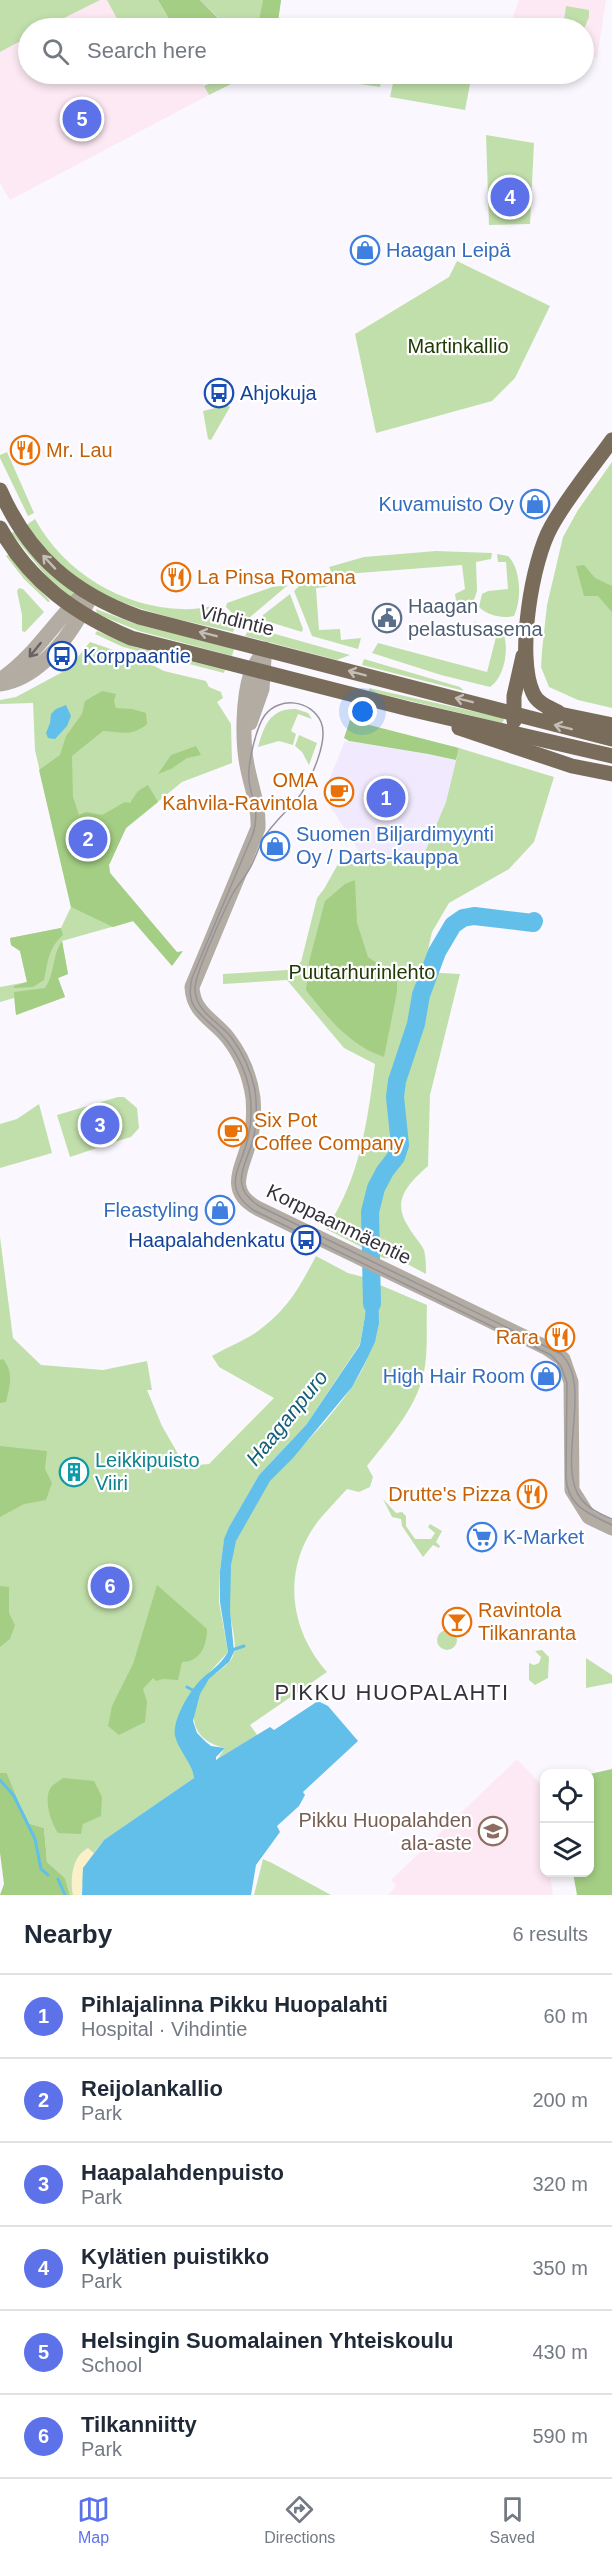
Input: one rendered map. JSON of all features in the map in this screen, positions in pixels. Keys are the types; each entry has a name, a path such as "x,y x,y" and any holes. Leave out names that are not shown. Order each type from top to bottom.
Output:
{"main road":[{"path":"527,752 514,722 514,713 516,683 526,645 538,554 559,514 612,440"},
{"name":"Vihdintie","path":"0,490 12,514 35,547 53,567 105,605 139,617 612,739"},
{"path":"0,528 14,552 38,580 76,611 131,638 258,672 612,756"},
{"path":"526,645 529,679 533,694 540,703 558,712"},
{"path":"409,709 527,752 572,766 612,774"},
{"name":"Vihdintie","path":"514,713 558,712 612,725"}],"street":[{"path":"0,682 14,682 38,668 88,594"},
{"name":"Korppaanmäentie","path":"265,649 258,672 262,688 245,738 247,766 258,808 258,828 196,974 193,996 201,1013 224,1033 235,1048 250,1083 254,1119 251,1138 238,1174 242,1193 246,1201 257,1208 547,1348 563,1359 571,1382 570,1482 576,1499 584,1507 589,1517 612,1528"},
{"path":"584,1507 594,1508 612,1517"}],"shaded area":[{"path":"38,0 158,0 168,18 18,18 18,84 203,84 209,95 10,200 0,183 0,20"},
{"path":"519,0 606,0 597,58 594,58 594,18 513,18"},
{"path":"345,741 456,760 446,802 422,859 359,851 323,795"},
{"name":"Pikku Huopalahden ala-aste","path":"517,1759 540,1784 540,1877 551,1877 553,1895 388,1895 396,1886 391,1880"}],"green space":[{"path":"0,0 100,0 64,18 18,18 18,42 0,52"},
{"path":"107,0 158,0 168,18 117,18"},
{"path":"158,0 200,0 218,18 168,18"},
{"path":"200,0 281,0 278,18 219,18"},
{"path":"263,0 281,0 278,18 260,18"},
{"path":"566,6 589,10 589,18 564,18"},
{"path":"208,84 231,84 209,95 204,86"},
{"path":"359,84 380,84 380,87"},
{"path":"393,84 470,84 465,110 390,97"},
{"path":"486,135 534,143 530,224 489,225"},
{"name":"Martinkallio","path":"457,261 550,306 515,378 492,401 376,433 355,334 449,277"},
{"path":"228,405 230,407 211,440 208,439 203,411"},
{"path":"7,452 34,513 28,516 0,458 0,455"},
{"path":"612,462 612,708 578,700 549,687 541,667 547,605 563,537 578,510"},
{"path":"35,519 47,538 62,555 78,571 97,584 138,602 160,607 195,609 216,606 222,616 236,623 233,632 139,608 95,589 75,577 56,561 25,526"},
{"path":"16,531 69,586 75,596 72,598 48,578 11,533"},
{"path":"436,551 492,553 491,559 476,562 477,591 472,606 456,601 455,594 465,589 462,565 333,575 329,567 364,557"},
{"path":"9,554 50,601 48,602 24,579 6,556"},
{"path":"497,554 508,556 516,568 519,593 514,616 495,616 479,607 482,594 488,591 508,589 506,562 498,562"},
{"path":"584,565 595,578 612,586 612,612 598,596 584,596 576,566"},
{"path":"323,573 327,587 316,588 319,630 340,629 341,640 361,638 358,649 312,636 294,591 301,584"},
{"path":"288,585 249,618 232,613 226,607 227,603 272,587"},
{"path":"19,588 23,589 44,612 25,632 22,631 22,615 17,591"},
{"path":"290,594 303,629 302,632 263,620 263,615"},
{"path":"96,609 133,623 234,649 232,656 139,631 97,614"},
{"path":"473,621 504,635 506,649 504,664 499,677 490,687 441,675 372,653 378,643 487,672 496,637"},
{"path":"250,627 350,655 337,660 245,636"},
{"path":"97,631 135,647 225,670 224,673 123,647 95,634"},
{"path":"90,642 140,659 164,671 206,681 209,687 221,692 223,698 217,702 231,724 232,763 182,782 126,828 109,865 110,873 144,913 133,921 62,941 68,974 58,978 65,997 16,1015 14,998 0,1002 0,987 27,982 20,951 11,945 10,938 61,928 71,907 35,750 33,703 0,704 0,700 16,697 68,669"},
{"path":"364,659 460,687 464,691 362,665"},
{"path":"369,688 504,720 502,723 369,691"},
{"path":"102,691 116,694 114,701 116,708 146,713 147,724 131,732 103,731 72,756 73,797 79,815 86,812 102,815 125,802 130,803 138,791 148,785 158,802 126,828 109,865 110,873 177,952 183,951 172,966 133,921 113,927 71,907 39,770 60,755 66,736 82,714 85,701"},
{"path":"287,709 308,713 312,719 298,714 291,731 296,734 293,745 279,741 258,747 266,725 274,715"},
{"path":"350,720 459,748 456,760 349,741 344,738"},
{"path":"299,735 317,743 309,765 302,752 295,746"},
{"path":"196,746 201,755 187,758 171,769 158,774 171,755"},
{"name":"Puutarhurinlehto","path":"459,748 554,777 534,842 509,869 449,903 432,932 423,972 460,974 430,1095 428,1166 414,1179 404,1193 401,1208 403,1217 424,1250 426,1274 398,1259 383,1258 326,1229 347,1190 360,1150 375,1064 344,1048 287,980 223,984 223,974 288,970 301,962 317,898 338,864 359,851 422,859 446,802"},
{"path":"355,880 357,923 368,957 397,977 397,992 384,1057 360,1045 340,1030 306,990 309,962 325,901 345,884"},
{"path":"61,928 63,935 51,950 44,980 33,987 14,988 14,986 27,982 20,951 11,945 10,938"},
{"path":"62,941 68,974 58,978 65,997 16,1015 14,992 45,988"},
{"path":"124,1097 137,1108 139,1128 131,1137 70,1157 57,1115"},
{"path":"39,1104 52,1153 0,1168 0,1124 17,1119"},
{"path":"0,1237 13,1338 41,1365 103,1370 147,1361 152,1390 147,1390 162,1426 185,1466 209,1464 274,1398 219,1367 212,1356 253,1335 268,1323 285,1306 298,1288 316,1256 348,1273 367,1278 365,1316 360,1344 306,1425 259,1475 224,1540 219,1602 228,1652 208,1674 175,1735 194,1778 103,1841 91,1857 81,1890 82,1895 70,1895 65,1878 47,1862 44,1828 27,1823 7,1773 0,1773"},
{"path":"378,1284 427,1305 425,1366 422,1381 410,1407 367,1466 373,1477 370,1487 359,1492 347,1489 319,1520 307,1538 299,1557 294,1597 298,1617 304,1636 314,1655 327,1672 250,1725 258,1736 216,1761 225,1748 203,1738 194,1721 194,1711 196,1700 202,1689 209,1679 230,1661 234,1653 229,1585 233,1548 266,1485 333,1413 363,1368 375,1327"},
{"path":"3,1359 9,1369 10,1379 6,1402 0,1403 0,1360"},
{"path":"0,1446 47,1451 45,1469 52,1483 46,1500 24,1504 0,1517"},
{"path":"383,1499 396,1513 402,1512 406,1516 406,1526 415,1539 431,1539 435,1533 428,1527 430,1524 442,1531 436,1542 439,1548 433,1545 423,1557 402,1526 401,1519 392,1517"},
{"path":"157,1585 207,1629 206,1641 198,1656 182,1662 178,1680 156,1681 153,1678 143,1689 147,1702 145,1722 119,1735 108,1726 112,1706 133,1664"},
{"path":"0,1586 9,1587 9,1613 15,1625 10,1639 0,1647"},
{"path":"447,1630 454,1633 457,1640 454,1647 447,1650 440,1647 437,1640 440,1633"},
{"path":"542,1650 549,1657 548,1678 535,1685 529,1680 529,1663 534,1665 539,1663 541,1657 535,1651"},
{"path":"586,1658 612,1675 612,1683 586,1688"},
{"path":"612,1769 612,1895 577,1895 574,1877 594,1877 594,1773"},
{"path":"0,1773 7,1773 27,1823 44,1828 47,1862 65,1878 70,1895 0,1895 4,1884 0,1853"},
{"path":"63,1778 94,1781 102,1797 101,1816 83,1824 81,1834 58,1833 51,1817 48,1804 49,1792 51,1787"},
{"path":"263,1859 272,1863 331,1895 254,1895"}],"sand":[{"path":"88,1848 95,1854 83,1868 82,1895 73,1895 73,1868 78,1856"}],"water":[{"path":"66,705 71,716 67,726 55,739 48,738 46,733 51,714"},
{"path":"367,1278 378,1284 379,1323 375,1342 352,1387 293,1458 270,1481 236,1541 231,1565 230,1610 234,1652 229,1662 209,1679 200,1694 193,1721 197,1733 206,1742 211,1746 225,1748 216,1760 270,1727 274,1730 318,1701 328,1706 358,1741 303,1792 305,1795 299,1806 277,1826 280,1832 256,1865 251,1895 82,1895 83,1868 104,1840 194,1778 191,1767 177,1742 175,1729 180,1712 189,1695 228,1652 220,1602 220,1571 224,1539 259,1475 306,1425 360,1345 365,1316"}],"waterway":[{"name":"Haaganpuro","path":"372,1304 370,1212 376,1188 396,1157 400,1145 395,1097 397,1081 416,1024 421,995 437,952 453,925 463,918 474,916 533,923 534,921"},
{"path":"232,1650 244,1646"},
{"path":"187,1687 196,1692"},
{"path":"0,1780 14,1796 35,1839 41,1869 48,1875"},
{"path":"58,1879 65,1895"}],"tram line":[{"path":"612,1519 584,1503 574,1484 572,1466 574,1385 570,1368 561,1354 261,1207 251,1200 242,1185 243,1168 253,1140 256,1121 255,1090 239,1049 226,1031 198,1003 195,987 205,956 232,895 248,872 267,833 301,794 321,749 323,730 316,715 303,705 295,703 279,705 265,715 255,737 249,774 256,813 253,834 192,978 190,989 193,1005 197,1011 222,1035 235,1053 249,1088 250,1126 236,1177 238,1194 244,1203 255,1211 551,1355 561,1366 567,1383 567,1487 570,1495 581,1508 612,1525"}],"place":[{"name":"Helsingin Suomalainen Yhteiskoulu","path":"82,119"},
{"name":"Kylätien puistikko","path":"510,197"},
{"name":"Haagan Leipä","path":"365,250"},
{"name":"Ahjokuja","path":"219,393"},
{"name":"Mr. Lau","path":"25,450"},
{"name":"Kuvamuisto Oy","path":"535,504"},
{"name":"La Pinsa Romana","path":"176,577"},
{"name":"Haagan pelastusasema","path":"387,618"},
{"name":"Korppaantie","path":"62,656"},
{"name":"OMA Kahvila-Ravintola","path":"339,792"},
{"name":"Pihlajalinna Pikku Huopalahti","path":"386,798"},
{"name":"Reijolankallio","path":"88,839"},
{"name":"Suomen Biljardimyynti Oy / Darts-kauppa","path":"275,846"},
{"name":"Haapalahdenpuisto","path":"100,1125"},
{"name":"Six Pot Coffee Company","path":"233,1132"},
{"name":"Fleastyling","path":"220,1210"},
{"name":"Haapalahdenkatu","path":"306,1240"},
{"name":"Rara","path":"560,1337"},
{"name":"High Hair Room","path":"546,1376"},
{"name":"Leikkipuisto Viiri","path":"74,1472"},
{"name":"Drutte's Pizza","path":"532,1494"},
{"name":"K-Market","path":"482,1537"},
{"name":"Tilkanniitty","path":"110,1586"},
{"name":"Ravintola Tilkanranta","path":"457,1622"},
{"name":"Pikku Huopalahden ala-aste","path":"493,1831"}],"district":[{"name":"PIKKU HUOPALAHTI","path":"392,1692"}]}
